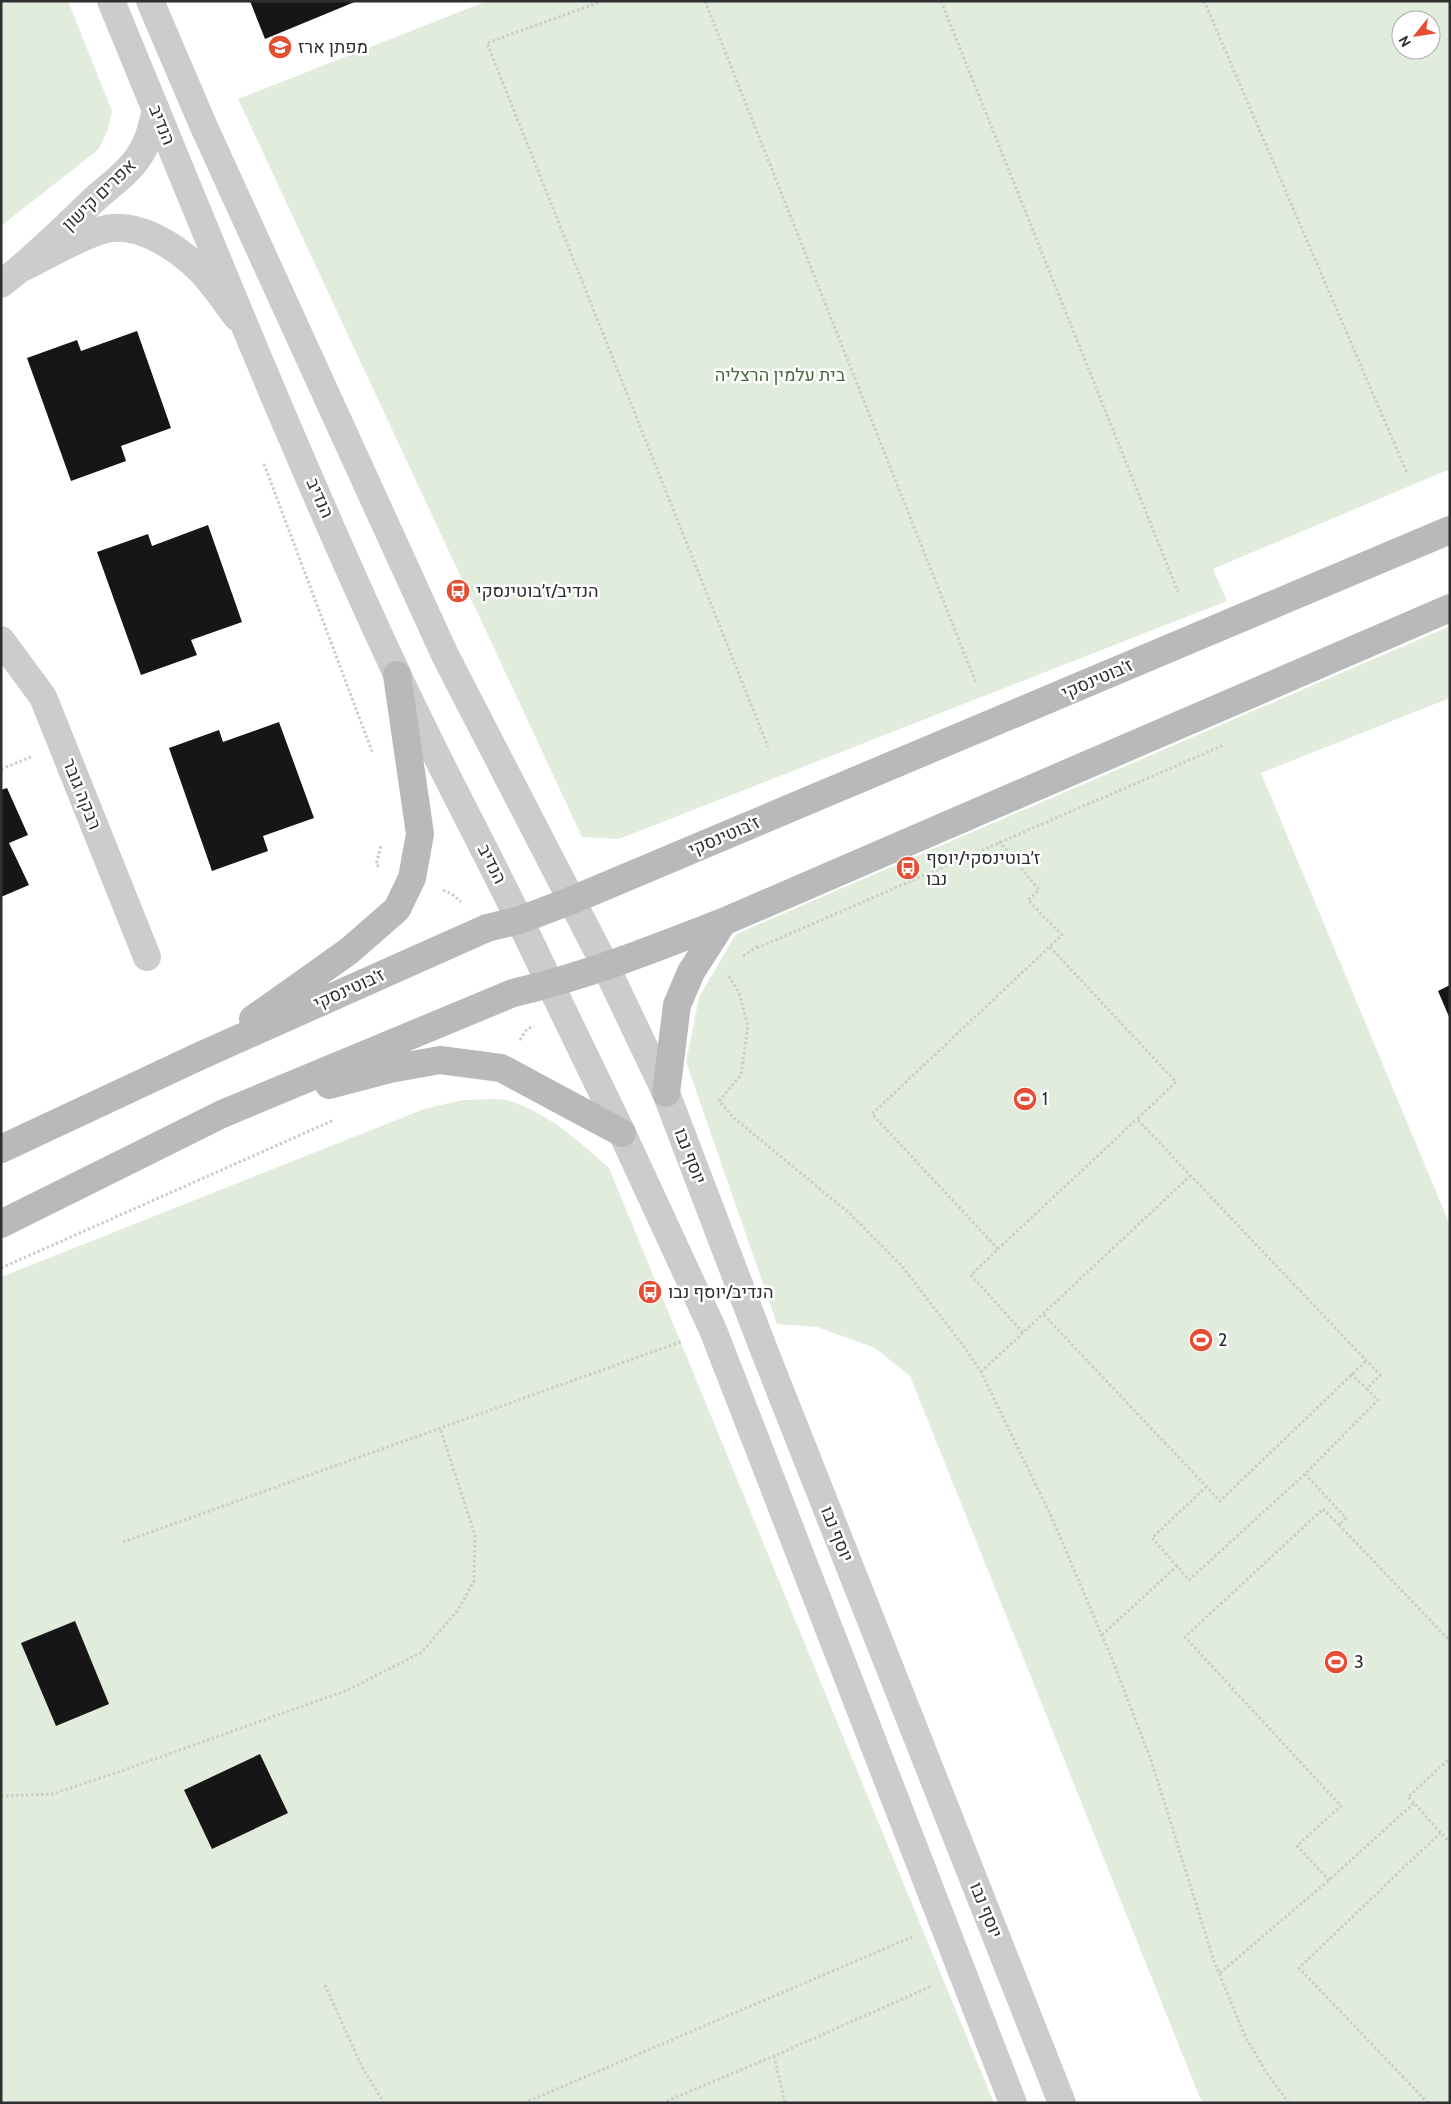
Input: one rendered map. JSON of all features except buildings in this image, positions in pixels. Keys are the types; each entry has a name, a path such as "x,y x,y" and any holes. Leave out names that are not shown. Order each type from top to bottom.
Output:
{"main road":[{"name":"ז'בוטינסקי","path":"1,1149 202,1055 487,928 520,920 570,901 1450,530"},
{"path":"1,1224 222,1114 513,993 606,967 723,922 1450,608"},
{"path":"202,1055 349,952 397,909 412,878 420,834 397,675"},
{"path":"666,1093 677,1005 692,972 723,922"},
{"path":"222,1114 390,1069 440,1060 502,1068 622,1133"}],"street":[{"name":"הנדיב","path":"111,1 245,329 397,675 520,920 550,984"},
{"path":"150,1 204,127 444,655 570,901 606,967"},
{"name":"אפרים קישון","path":"12,276 99,195 118,180 139,157 150,135 156,110"},
{"name":"אפרים קישון","path":"12,276 99,231 114,228 140,232 169,246 203,273 245,329"},
{"name":"רבקה גובר","path":"1,640 42,697 147,957"},
{"name":"יוסף נבו","path":"606,967 666,1093 764,1350 1062,2103"},
{"path":"550,984 622,1133 713,1330 1013,2103"}],"path":[{"path":"603,1 487,43 768,747"},
{"path":"705,1 976,683"},
{"path":"942,1 1178,592"},
{"path":"1204,1 1407,473"},
{"path":"262,459 374,758"},
{"path":"692,972 751,951 1225,745"},
{"path":"995,837 1039,890 1028,900 1062,935 872,1114 998,1249"},
{"path":"376,865 383,839"},
{"path":"1024,1334 971,1275 1176,1082 1050,947"},
{"path":"725,969 739,993 748,1026 741,1075 719,1101 733,1116 849,1213 901,1265 965,1348 981,1372 1052,1518 1102,1635 1152,1760 1214,1961 1244,2034 1266,2072 1289,2103"},
{"path":"1,1268 339,1118"},
{"path":"1137,1119 1380,1376 1367,1389"},
{"path":"981,1372 1024,1334 1190,1176"},
{"path":"1044,1315 1220,1501 1350,1374 1366,1361"},
{"path":"123,1542 713,1330"},
{"path":"1206,1487 1152,1538 1189,1580 1305,1474 1378,1400 1350,1374"},
{"path":"1,1796 52,1794 121,1771 348,1690 422,1652 458,1610 474,1581 475,1535 440,1428"},
{"path":"1305,1474 1346,1518 1339,1525"},
{"path":"1328,1880 1297,1846 1341,1806 1185,1637 1323,1509 1450,1641"},
{"path":"1102,1635 1177,1566"},
{"path":"1450,1758 1408,1796 1450,1843"},
{"path":"1220,1973 1414,1803"},
{"path":"1428,2103 1299,1968 1440,1833"},
{"path":"524,2103 943,1923"},
{"path":"662,2103 774,2056 962,1972"},
{"path":"324,1985 362,2067 384,2103"},
{"path":"774,2056 785,2103"}],"green space":[{"path":"1,1 68,1 112,111 108,129 99,149 1,226"},
{"name":"בית עלמין הרצליה","path":"487,1 1450,1 1450,469 1213,569 1227,601 619,839 582,837 238,99"},
{"path":"1450,626 1450,698 1261,773 1450,1225 1450,2103 1202,2103 910,1376 875,1348 817,1327 777,1324 686,1062 699,997 736,934"},
{"path":"500,1099 524,1106 563,1129 609,1168 994,2103 1,2103 1,1277 424,1109 463,1100"}],"place":[{"name":"מפתן ארז","path":"280,47"},
{"name":"הנדיב/ז׳בוטינסקי","path":"458,591"},
{"name":"ז׳בוטינסקי/יוסף נבו","path":"908,868"},
{"name":"1","path":"1025,1099"},
{"name":"הנדיב/יוסף נבו","path":"650,1292"},
{"name":"2","path":"1201,1340"},
{"name":"3","path":"1336,1662"}]}
